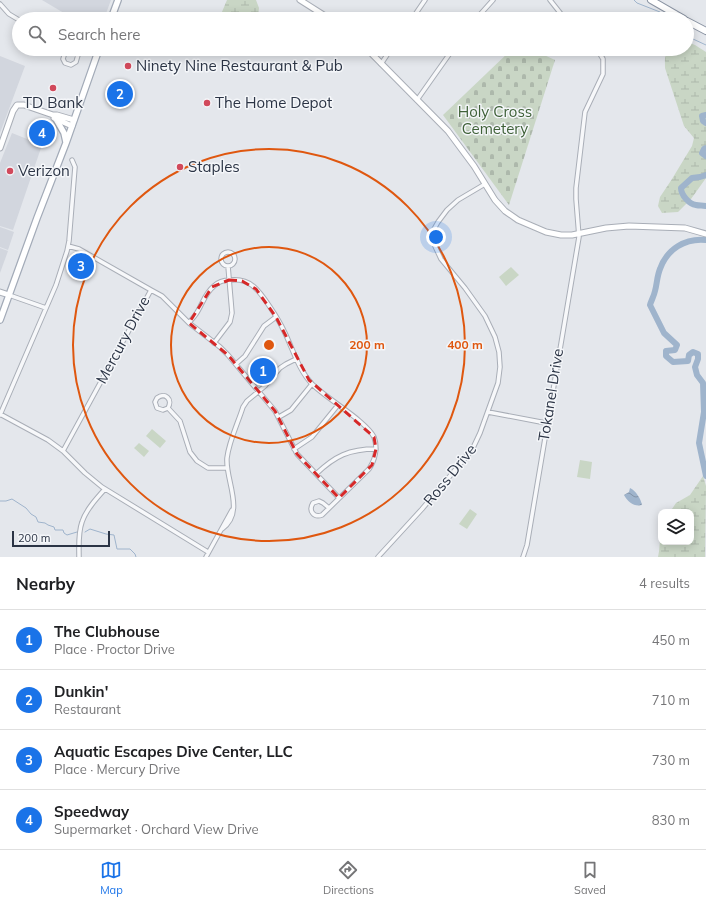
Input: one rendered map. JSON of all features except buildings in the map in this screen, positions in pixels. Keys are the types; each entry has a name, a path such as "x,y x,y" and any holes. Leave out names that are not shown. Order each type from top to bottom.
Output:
{"highway":[{"path":"651,0 672,12"},
{"path":"694,25 706,31"}],"main road":[{"path":"114,12 118,0"},
{"path":"0,320 97,56"},
{"path":"54,117 64,133 66,143"}],"street":[{"path":"300,0 319,12"},
{"path":"417,12 425,0"},
{"path":"482,12 493,0"},
{"path":"550,0 559,12"},
{"path":"0,4 12,16"},
{"path":"64,56 62,59 65,63 71,65 76,62 78,56"},
{"path":"374,56 453,136 500,206 518,220 542,231 554,234 569,235 606,228 629,226 685,228 706,234"},
{"path":"381,64 386,56"},
{"path":"417,100 448,56"},
{"name":"Tokanel Drive","path":"523,557 579,233 576,211 576,188 585,112 600,81 604,68 601,56"},
{"path":"0,148 17,105 24,105 72,126"},
{"path":"54,117 58,115 74,120"},
{"path":"72,160 75,167 68,246 60,274 0,414 41,435 63,451 85,473 105,489 208,552"},
{"name":"Ross Drive","path":"378,557 422,509 472,450 478,440 496,391 500,375 499,352 495,337 487,319 477,303 436,252 433,236 434,229 447,210 458,200 485,184"},
{"name":"Mercury Drive","path":"63,451 151,290 79,249 68,246"},
{"path":"226,252 232,253 235,257 234,263 228,266 223,265 220,261 221,255 226,252"},
{"path":"214,342 230,322 232,313 228,266"},
{"path":"189,323 212,287 219,282 240,280 253,286 284,329 302,371 312,384 368,429 374,437 376,449 374,462 369,469 322,515 318,516 312,513 311,508 313,504 319,501 329,508"},
{"path":"151,290 162,296 189,323 214,342 236,364 279,417 294,449 300,458 339,498"},
{"path":"0,292 46,308"},
{"path":"236,364 245,356 264,326 276,317"},
{"path":"206,557 222,529 226,526 231,517 234,498 227,468 228,452 244,407 247,401 283,366 296,359"},
{"path":"279,417 291,410 312,384"},
{"path":"162,395 168,398 170,402 168,408 163,410 157,408 155,402 157,398 162,395"},
{"path":"294,449 312,437 338,405"},
{"path":"168,408 182,425 189,448 194,458 208,468 227,468"},
{"path":"488,412 546,424"},
{"path":"316,474 338,456 365,449 376,449"},
{"path":"79,557 82,522 91,506 105,489"}],"highlighted area":[{"path":"229,280 242,281 256,289 276,317 309,380 374,437 376,449 372,465 339,498 297,454 275,411 228,355 189,323 212,287"}],"shaded area":[{"path":"42,0 111,0 107,12 62,12"},
{"path":"0,56 25,66 0,133"},
{"path":"12,133 42,145 13,230 0,226 0,163"},
{"path":"0,227 14,232 8,250 0,247"},
{"path":"0,248 8,251 0,273"}],"green space":[{"path":"227,0 256,0 259,8 258,12 222,12"},
{"path":"694,45 706,52 706,178 691,199 678,212 662,213 658,206 660,197 692,146 694,138 684,126 665,68 666,56 694,56"},
{"name":"Holy Cross Cemetery","path":"505,56 546,56 555,60 509,205 443,115"},
{"path":"511,267 519,275 506,286 499,277"},
{"path":"152,429 166,441 160,448 146,436"},
{"path":"139,443 149,451 144,457 134,448"},
{"path":"580,460 592,462 590,479 577,477"},
{"path":"703,476 706,486 705,557 658,557 660,545 694,545 694,509 672,509 676,503 690,495"},
{"path":"470,509 477,514 467,529 459,524"}],"water":[{"path":"630,488 638,495 642,505 634,505 626,498 624,495 629,492"}],"waterway":[{"path":"634,0 637,3 660,12"},
{"path":"694,39 706,45"},
{"path":"706,115 702,116 703,121 706,123"},
{"path":"706,148 702,153 706,156"},
{"path":"706,175 692,178 681,188 681,191 688,201 693,204 706,206"},
{"path":"706,240 684,243 678,246 667,256 659,272 655,293 650,305 664,333 677,345 675,350 666,351 666,356 673,362 688,361 689,355 693,352 698,354 695,367 697,375 703,383 704,412 699,443 706,476"},
{"path":"0,501 12,499 26,508 36,517 38,522 54,527 55,530 63,530 67,535 77,532"},
{"path":"85,532 90,529 114,535 117,549 130,549 136,557"}],"place":[{"name":"Ninety Nine Restaurant & Pub","path":"128,66"},
{"name":"TD Bank","path":"53,88"},
{"name":"Dunkin'","path":"120,94"},
{"name":"The Home Depot","path":"207,103"},
{"name":"Speedway","path":"42,133"},
{"name":"Staples","path":"180,167"},
{"name":"Verizon","path":"10,171"},
{"name":"Aquatic Escapes Dive Center, LLC","path":"81,266"},
{"name":"The Clubhouse","path":"263,371"}]}
